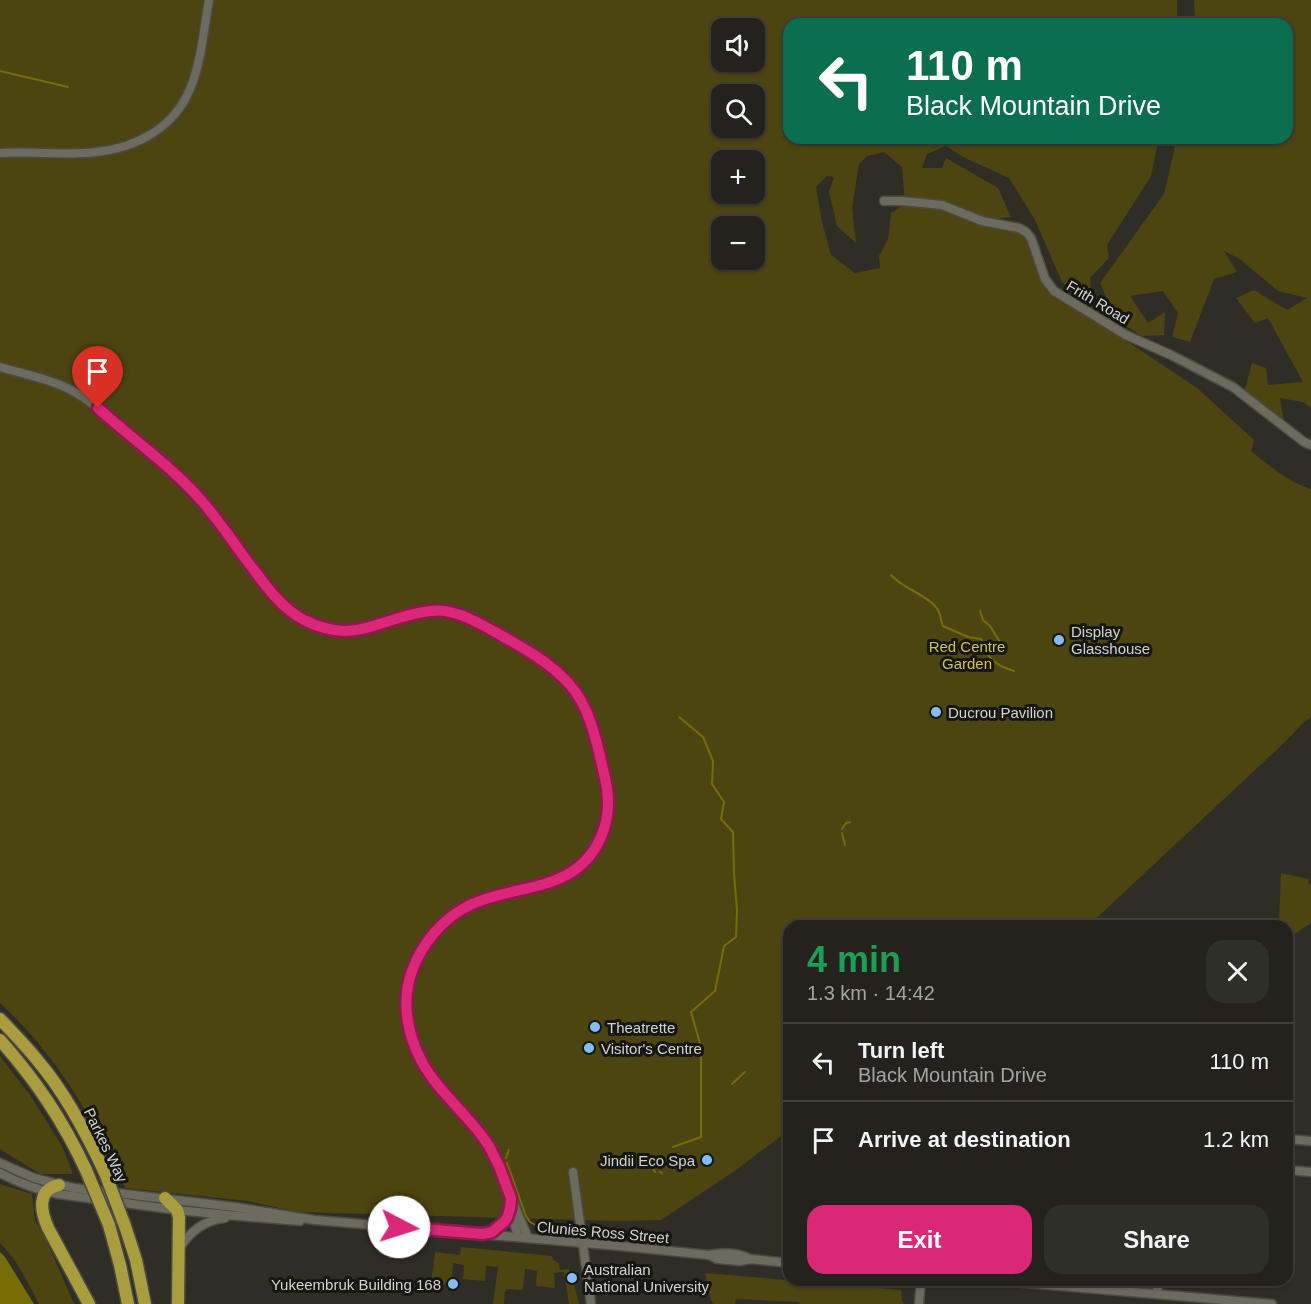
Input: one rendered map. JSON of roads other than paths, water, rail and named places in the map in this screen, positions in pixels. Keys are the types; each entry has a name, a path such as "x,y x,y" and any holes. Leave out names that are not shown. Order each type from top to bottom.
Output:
{"highway":[{"name":"Parkes Way","path":"0,1019 40,1062 86,1133 105,1173 125,1226 136,1260 145,1304"},
{"name":"Parkes Way","path":"0,1040 44,1093 86,1170 110,1225 128,1304"},
{"path":"59,1185 46,1192 41,1207 43,1216 89,1304"},
{"path":"165,1198 177,1210 179,1217 178,1304"}],"street":[{"path":"0,153 96,152 131,145 164,126 182,105 195,75 209,0"},
{"name":"Frith Road","path":"884,201 942,205 982,221 1019,228 1031,238 1045,279 1054,291 1126,335 1233,387 1311,445"},
{"path":"0,367 61,385 98,408 188,486 203,502 266,586 286,608 296,615 321,627 337,631 353,631 372,628 428,611 454,613 479,623 543,661 570,685 582,702 599,753 607,788 607,819 598,843 580,867 558,880 489,898 468,906 451,917 426,942 416,960 406,996 407,1020 412,1042 424,1066 489,1146 528,1238"},
{"path":"1293,1140 1311,1141"},
{"name":"Clunies Ross Street","path":"0,1163 59,1185 315,1220 709,1255 717,1259 783,1262"},
{"path":"1293,1170 1311,1172"},
{"path":"573,1172 591,1304"},
{"name":"Clunies Ross Street","path":"0,1173 20,1184 46,1192 177,1210 292,1221 315,1220"},
{"path":"483,1234 499,1227 507,1218 511,1198"},
{"path":"510,1209 518,1237"},
{"path":"179,1249 200,1225 208,1221 238,1216"},
{"path":"919,1304 920,1286"},
{"path":"1062,1286 1272,1304"},
{"path":"1157,1294 1158,1286"}],"waterway":[{"path":"0,71 68,87"},
{"path":"891,575 901,584 931,602 939,611 943,626 968,637 981,639 992,660 1014,671"},
{"path":"980,611 983,620 990,626 1003,647"},
{"path":"673,1147 701,1137 701,1047 691,1012 715,991 724,946 736,937 737,910 733,832 721,819 724,802 712,784 713,761 703,737 679,717"},
{"path":"842,829 846,823 850,822"},
{"path":"842,833 845,845"},
{"path":"732,1084 745,1072"},
{"path":"506,1158 509,1150"},
{"path":"507,1163 526,1216 530,1222 539,1227"},
{"path":"652,1166 655,1172"}],"place":[{"name":"Display Glasshouse","path":"1059,640"},
{"name":"Ducrou Pavilion","path":"936,712"},
{"name":"Theatrette","path":"595,1027"},
{"name":"Visitor's Centre","path":"589,1048"},
{"name":"Jindii Eco Spa","path":"707,1160"},
{"name":"Australian National University","path":"572,1278"},
{"name":"Yukeembruk Building 168","path":"453,1284"}],"park label":[{"name":"Red Centre Garden","path":"967,654"}]}
